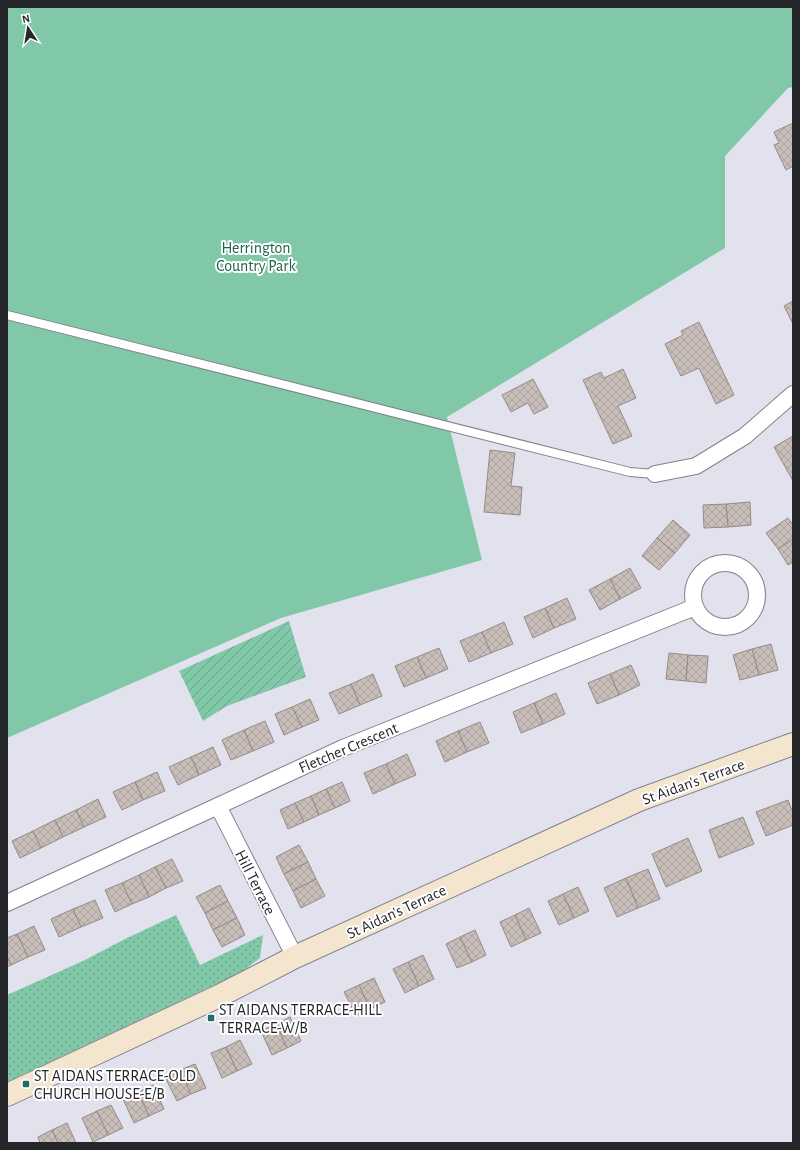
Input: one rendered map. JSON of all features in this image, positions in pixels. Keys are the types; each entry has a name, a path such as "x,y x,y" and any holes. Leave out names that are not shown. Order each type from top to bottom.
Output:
{"main road":[{"name":"St Aidan's Terrace","path":"7,1095 219,996 294,957 639,800 793,744"}],"street":[{"path":"655,474 696,466 745,436 793,394"},
{"name":"Fletcher Crescent","path":"7,903 343,748 695,606"},
{"name":"Hill Terrace","path":"218,806 294,957"}],"lane":[{"path":"7,315 630,472 655,474"}],"green space":[{"name":"Herrington Country Park","path":"7,7 793,7 793,87 788,88 725,156 725,248 447,417 482,560 281,618 7,738"},
{"path":"289,621 306,677 227,706 203,721 179,671"},
{"path":"176,915 200,965 263,935 260,958 240,973 7,1082 7,995 83,961"}],"building":[{"path":"793,123 793,166 786,170 774,145 779,143 774,132"},
{"path":"793,301 793,324 784,306"},
{"path":"699,322 734,395 716,404 699,368 681,376 665,344 683,335 681,331"},
{"path":"623,369 636,398 618,406 632,436 613,444 583,380 601,372 604,378"},
{"path":"533,379 548,407 534,414 528,403 511,412 502,395"},
{"path":"793,436 793,481 774,447"},
{"path":"490,450 515,453 511,486 522,487 520,515 484,512"},
{"path":"750,502 751,525 728,527 726,504"},
{"path":"726,504 728,527 704,528 703,505"},
{"path":"788,518 793,525 793,539 778,549 766,533"},
{"path":"673,520 690,535 675,553 657,538"},
{"path":"657,538 675,553 659,570 642,556"},
{"path":"793,539 793,562 788,565 778,549"},
{"path":"630,568 641,588 620,599 610,579"},
{"path":"610,579 620,599 600,610 589,590"},
{"path":"567,598 576,619 554,628 545,608"},
{"path":"545,608 554,628 533,638 524,617"},
{"path":"504,622 513,644 491,653 482,632"},
{"path":"482,632 491,653 469,662 460,641"},
{"path":"771,644 778,670 759,675 752,649"},
{"path":"439,648 448,669 426,678 417,657"},
{"path":"752,649 759,675 740,680 733,655"},
{"path":"669,653 688,655 686,681 666,679"},
{"path":"688,655 708,656 706,683 686,681"},
{"path":"417,657 426,678 404,687 395,666"},
{"path":"631,665 640,685 619,695 610,674"},
{"path":"373,674 382,696 360,705 351,684"},
{"path":"610,674 619,695 597,704 588,683"},
{"path":"351,684 360,705 339,714 329,693"},
{"path":"556,693 565,714 543,724 534,703"},
{"path":"310,699 319,720 302,727 292,707"},
{"path":"534,703 543,724 521,733 513,712"},
{"path":"292,707 302,727 284,735 275,714"},
{"path":"265,721 274,742 253,751 244,730"},
{"path":"480,722 489,743 467,752 458,731"},
{"path":"244,730 253,751 231,760 222,740"},
{"path":"458,731 467,752 445,762 436,741"},
{"path":"213,747 221,765 199,775 191,757"},
{"path":"407,754 416,775 395,784 386,764"},
{"path":"191,757 199,775 178,785 169,767"},
{"path":"386,764 395,784 373,794 364,773"},
{"path":"157,772 165,791 143,800 135,782"},
{"path":"135,782 143,800 122,810 113,792"},
{"path":"342,782 350,801 335,808 326,789"},
{"path":"326,789 335,808 319,815 311,796"},
{"path":"311,796 319,815 304,822 295,803"},
{"path":"98,799 106,817 84,827 76,810"},
{"path":"788,800 793,813 793,825 766,836 756,812"},
{"path":"295,803 304,822 288,829 280,810"},
{"path":"76,810 84,827 63,837 55,820"},
{"path":"743,817 754,844 719,858 709,830"},
{"path":"55,820 63,837 41,848 33,831"},
{"path":"33,831 41,848 20,858 12,841"},
{"path":"688,838 702,871 666,887 652,854"},
{"path":"299,845 308,862 284,874 276,857"},
{"path":"172,859 183,881 166,888 155,867"},
{"path":"308,862 316,879 293,891 284,874"},
{"path":"155,867 166,888 149,897 139,875"},
{"path":"648,869 660,899 638,908 626,878"},
{"path":"139,875 149,897 132,904 122,883"},
{"path":"626,878 638,908 617,917 604,888"},
{"path":"316,879 325,896 301,908 293,891"},
{"path":"122,883 132,904 115,912 105,890"},
{"path":"220,885 228,901 205,913 196,897"},
{"path":"578,887 589,911 574,918 563,894"},
{"path":"563,894 574,918 559,925 548,901"},
{"path":"95,900 103,918 81,927 73,909"},
{"path":"228,901 237,918 213,930 205,913"},
{"path":"529,908 541,933 526,940 515,915"},
{"path":"73,909 81,927 59,937 51,919"},
{"path":"515,915 526,940 511,947 500,922"},
{"path":"237,918 245,935 222,947 213,930"},
{"path":"34,926 45,950 28,957 17,934"},
{"path":"475,930 486,955 472,962 460,937"},
{"path":"17,934 28,957 11,965 7,956 7,938"},
{"path":"460,937 472,962 457,968 446,944"},
{"path":"423,955 434,979 419,986 408,962"},
{"path":"7,956 11,965 7,967"},
{"path":"408,962 419,986 405,993 393,969"},
{"path":"374,978 385,1002 370,1009 359,985"},
{"path":"359,985 370,1009 356,1016 344,992"},
{"path":"290,1017 301,1041 287,1048 276,1024"},
{"path":"276,1024 287,1048 272,1055 261,1031"},
{"path":"240,1040 252,1064 237,1071 226,1047"},
{"path":"226,1047 237,1071 222,1078 211,1053"},
{"path":"195,1064 206,1088 191,1094 180,1070"},
{"path":"180,1070 191,1094 177,1101 165,1077"},
{"path":"153,1085 164,1109 149,1116 138,1092"},
{"path":"138,1092 149,1116 134,1123 123,1099"},
{"path":"111,1105 123,1128 108,1135 97,1111"},
{"path":"97,1111 108,1135 93,1142 82,1118"},
{"path":"67,1123 76,1143 58,1143 52,1130"},
{"path":"52,1130 58,1143 40,1143 38,1137"}],"place":[{"name":"ST AIDANS TERRACE-HILL TERRACE-W/B","path":"211,1018"},
{"name":"ST AIDANS TERRACE-OLD CHURCH HOUSE-E/B","path":"26,1084"}]}
